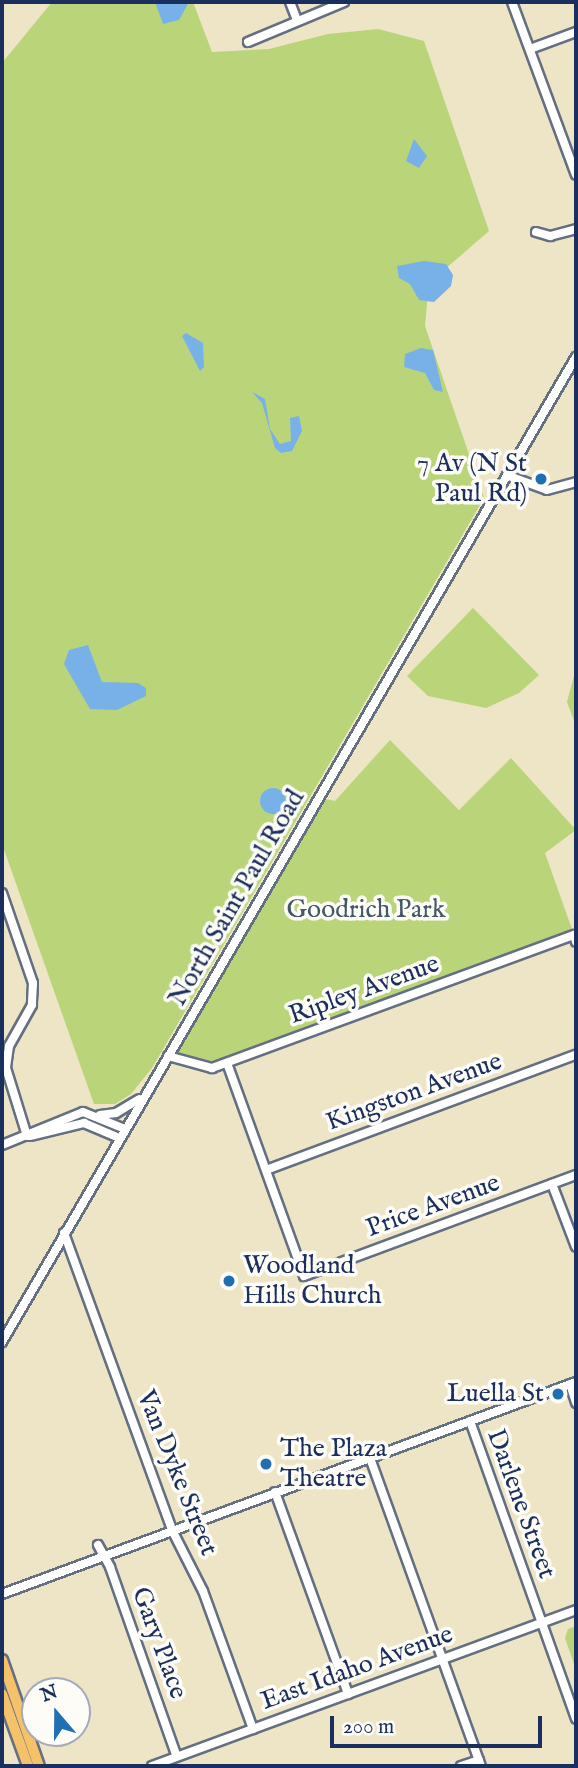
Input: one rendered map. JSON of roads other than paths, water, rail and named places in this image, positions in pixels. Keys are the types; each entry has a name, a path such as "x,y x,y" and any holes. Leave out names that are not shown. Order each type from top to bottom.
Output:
{"main road":[{"path":"2,1660 38,1766"},
{"path":"2,1694 4,1708 28,1766"}],"street":[{"path":"290,2 296,18"},
{"path":"248,42 296,18 344,2"},
{"path":"512,2 572,149 576,175"},
{"path":"530,49 576,32"},
{"path":"536,233 550,236 576,229"},
{"name":"North Saint Paul Road","path":"2,1342 576,357"},
{"path":"509,476 547,490 576,482"},
{"path":"2,893 33,983 32,1005 9,1046 6,1068 27,1136"},
{"name":"Ripley Avenue","path":"168,1056 198,1068 227,1063 575,939"},
{"name":"Kingston Avenue","path":"266,1170 576,1055"},
{"path":"227,1063 266,1170"},
{"path":"2,1145 72,1114 99,1115 130,1107 146,1093"},
{"path":"99,1115 125,1129"},
{"path":"27,1136 89,1123 119,1138"},
{"name":"Price Avenue","path":"266,1170 304,1276 576,1175"},
{"path":"552,1184 576,1247"},
{"name":"Van Dyke Street","path":"64,1233 172,1530 203,1591 253,1729"},
{"path":"2,1594 573,1383 576,1403"},
{"name":"Darlene Street","path":"470,1421 576,1719"},
{"path":"370,1458 480,1763 461,1766"},
{"path":"275,1492 348,1694"},
{"name":"Gary Place","path":"98,1545 174,1761"},
{"name":"East Idaho Avenue","path":"152,1766 174,1761 253,1729 576,1610"},
{"path":"4,1708 17,1703"}],"water":[{"path":"155,2 189,2 179,20 163,24"},
{"path":"414,139 427,156 419,168 406,161"},
{"path":"424,261 446,264 453,275 451,286 434,302 419,300 410,284 399,278 397,266"},
{"path":"186,333 203,343 204,367 200,371 182,336"},
{"path":"421,348 433,350 443,392 434,390 425,373 404,367 405,354"},
{"path":"252,392 265,399 270,429 280,444 291,441 290,418 299,416 302,431 292,451 281,453 275,448 262,403"},
{"path":"88,645 102,682 138,683 146,688 146,696 117,710 90,709 64,664 69,650"},
{"path":"273,788 282,792 286,801 282,810 273,814 264,810 260,801 264,792"}],"place":[{"name":"7 Av (N St Paul Rd)","path":"541,479"},
{"name":"Woodland Hills Church","path":"229,1281"},
{"name":"Luella St","path":"558,1394"},
{"name":"The Plaza Theatre","path":"266,1464"}],"park label":[{"name":"Goodrich Park","path":"366,910"}]}
